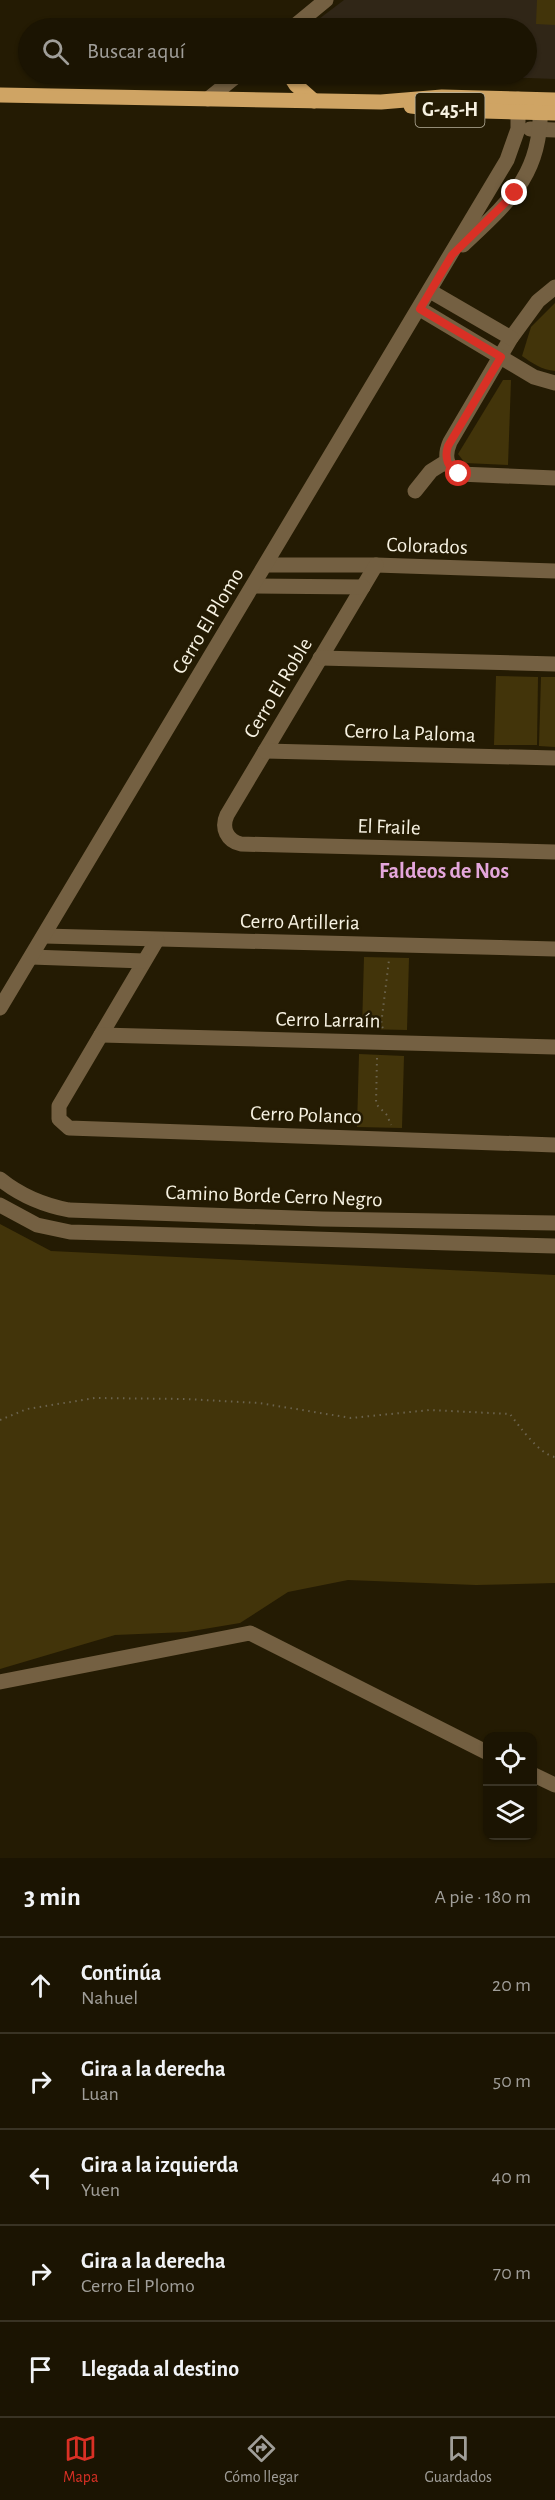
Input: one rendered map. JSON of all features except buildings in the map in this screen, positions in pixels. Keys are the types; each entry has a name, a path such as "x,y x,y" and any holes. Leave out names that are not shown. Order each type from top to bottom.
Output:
{"main road":[{"path":"295,84 314,101"},
{"name":"G-45-H","path":"0,95 381,102 447,110 518,105 548,106"}],"street":[{"path":"305,18 326,0"},
{"path":"208,99 227,84"},
{"name":"Cerro El Plomo","path":"0,1008 507,160 518,129 518,105"},
{"name":"Cerro El Plomo","path":"452,255 515,193 548,130 548,106"},
{"path":"518,129 548,130"},
{"path":"555,287 538,301 511,338 446,450 447,461 453,471 465,475 555,478"},
{"path":"430,291 511,338"},
{"path":"420,309 534,377 555,383"},
{"path":"416,491 431,471 447,461"},
{"path":"281,540 298,565"},
{"name":"Colorados","path":"266,565 376,565 555,571"},
{"name":"Cerro El Roble","path":"226,834 224,819 376,565"},
{"path":"253,586 363,588"},
{"path":"320,658 555,664"},
{"name":"Cerro La Paloma","path":"265,751 555,758"},
{"name":"El Fraile","path":"226,834 235,842 242,844 555,852"},
{"name":"Cerro Artilleria","path":"44,936 555,949"},
{"path":"101,1035 157,940"},
{"path":"31,957 144,961"},
{"name":"Cerro Larraín","path":"101,1035 555,1047"},
{"name":"Cerro Polanco","path":"101,1035 61,1101 58,1111 59,1119 64,1125 74,1129 555,1145"},
{"name":"Camino Borde Cerro Negro","path":"0,1179 25,1196 69,1210 380,1221 555,1223"},
{"name":"Camino Borde Cerro Negro","path":"0,1205 38,1225 70,1232 555,1246"},
{"path":"0,1682 249,1633 483,1750"},
{"path":"537,1776 555,1785"}],"path":[{"path":"0,1420 27,1409 95,1398 259,1403 351,1418 430,1410 510,1414 522,1430 548,1456 555,1457"}],"shaded area":[{"path":"344,0 555,0 555,79 537,78 537,18 320,18"},
{"path":"537,0 555,0 555,25 537,24"},
{"path":"555,303 555,371 541,368 522,356 531,327"},
{"path":"503,380 511,380 508,465 465,463 458,454"},
{"path":"496,676 538,677 537,745 494,745"},
{"path":"541,677 555,677 555,747 539,746"},
{"path":"364,957 409,958 407,1030 362,1029"},
{"path":"359,1054 404,1056 402,1128 357,1127"},
{"path":"0,1224 51,1251 555,1275 555,1583 476,1585 348,1580 288,1592 240,1623 186,1632 115,1635 0,1669"}],"district":[{"name":"Faldeos de Nos","path":"444,871"}],"route":[{"path":"459,474 450,467 446,450 501,357 420,309 452,255 515,193"}]}
